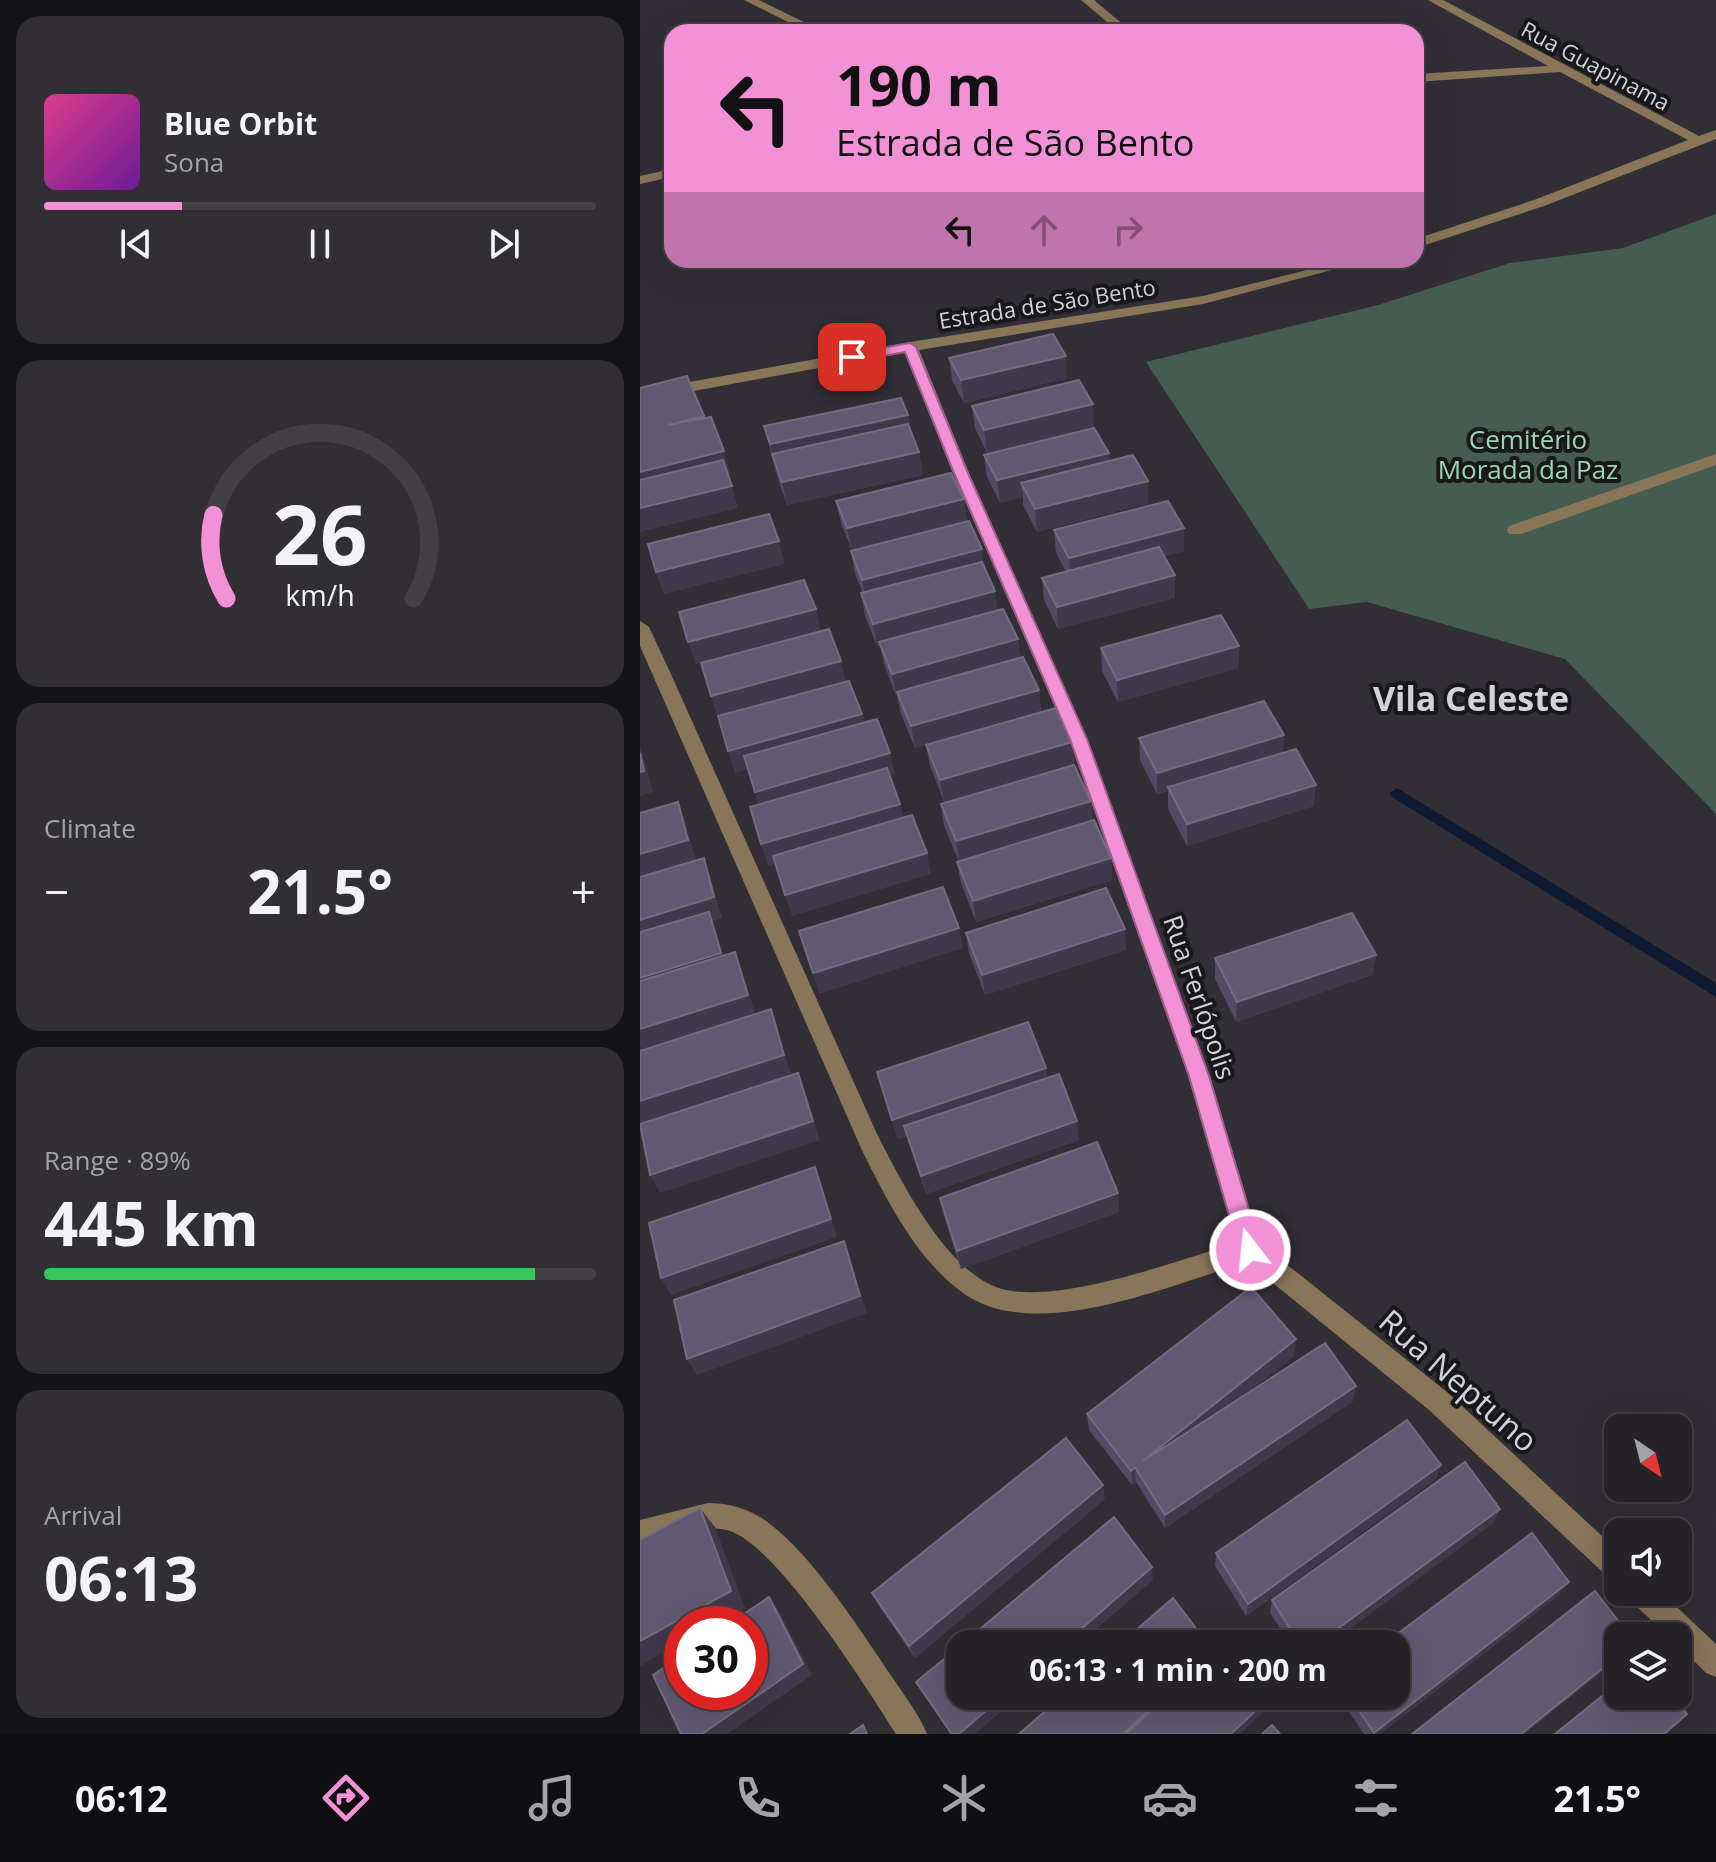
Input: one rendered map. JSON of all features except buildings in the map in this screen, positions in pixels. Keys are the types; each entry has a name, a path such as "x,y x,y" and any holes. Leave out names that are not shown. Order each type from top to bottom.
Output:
{"street":[{"path":"750,0 801,24"},
{"path":"1087,0 1116,24"},
{"name":"Rua Guapinama","path":"1434,0 1558,69 1699,141"},
{"path":"1424,77 1558,69"},
{"path":"1424,241 1539,203 1716,134"},
{"path":"640,180 664,175"},
{"name":"Estrada de São Bento","path":"640,396 910,347 1203,300 1331,268"},
{"name":"Rua Ferlópolis","path":"910,347 961,473 1078,739 1199,1076 1250,1250"},
{"path":"1515,530 1716,459"},
{"path":"640,627 865,1133 916,1224 950,1268 971,1285 997,1299 1028,1304 1099,1294 1250,1250"},
{"name":"Rua Neptuno","path":"1250,1250 1438,1401 1604,1556"},
{"path":"640,1533 674,1522 718,1517 733,1518 748,1525 813,1589 913,1734"},
{"path":"1657,1606 1716,1663"}],"green space":[{"name":"Cemitério Morada da Paz","path":"1716,214 1716,814 1565,659 1367,602 1309,609 1146,362 1378,305 1510,263 1623,248"}],"waterway":[{"path":"1397,793 1716,991"}],"district":[{"name":"Vila Celeste","path":"1471,698"}],"route":[{"path":"852,357 910,347 961,473 1078,739 1199,1076 1250,1250"}]}
